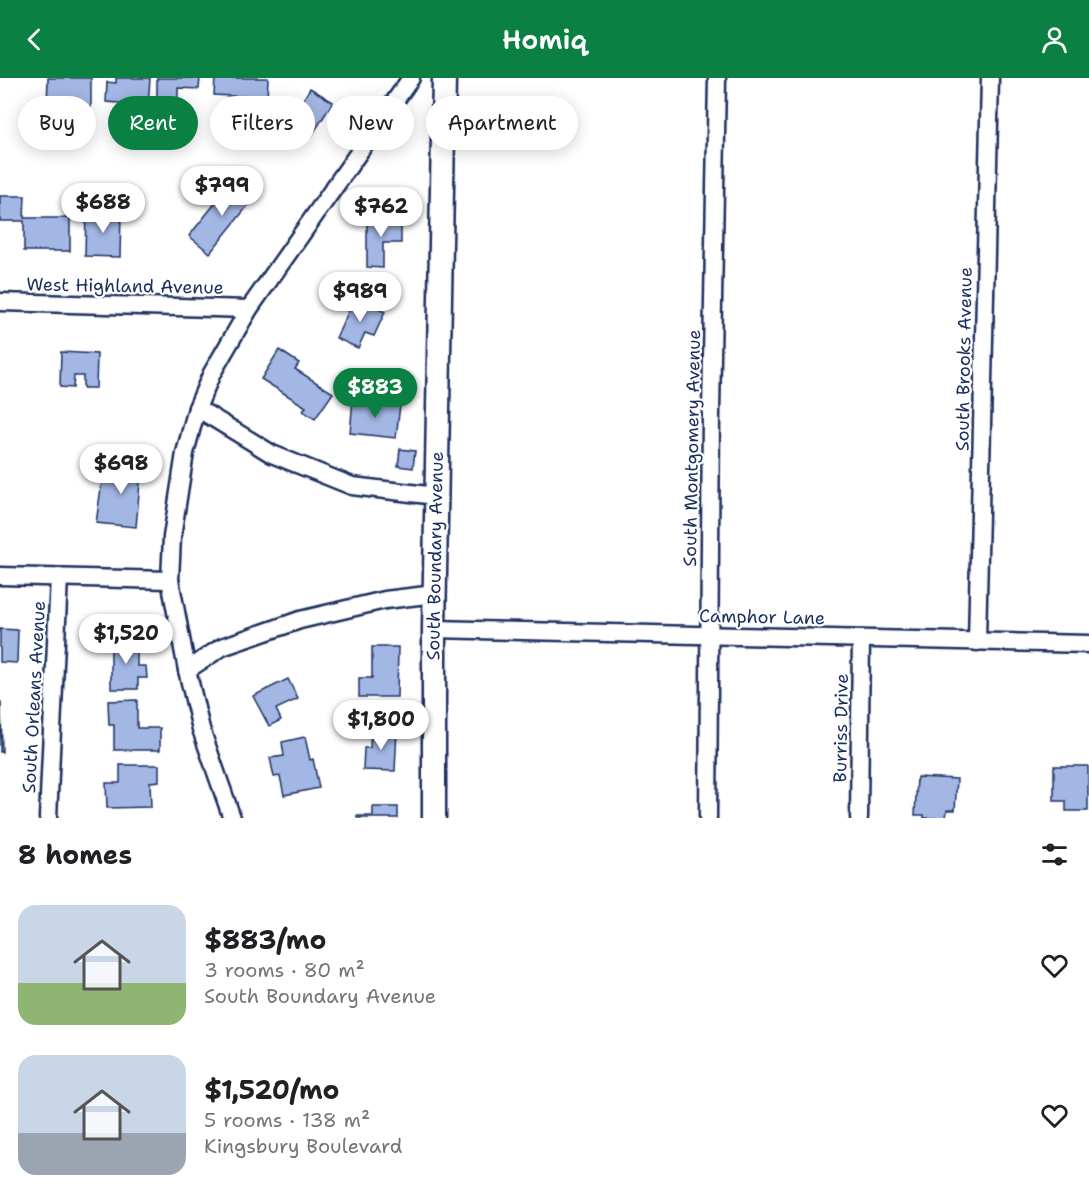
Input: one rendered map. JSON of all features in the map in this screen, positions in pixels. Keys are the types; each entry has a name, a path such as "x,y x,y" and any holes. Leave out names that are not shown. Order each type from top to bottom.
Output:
{"street":[{"path":"232,818 201,729 170,580 172,537 185,453 197,408 212,373 249,309 411,78"},
{"name":"South Boundary Avenue","path":"434,818 434,629 444,78"},
{"name":"South Montgomery Avenue","path":"708,818 717,78"},
{"name":"South Brooks Avenue","path":"977,642 990,78"},
{"name":"West Highland Avenue","path":"0,302 249,309"},
{"path":"197,408 272,454 352,486 436,496"},
{"path":"0,576 170,580"},
{"name":"South Orleans Avenue","path":"48,818 59,577"},
{"path":"187,670 222,647 300,620 385,600 435,594"},
{"name":"Camphor Lane","path":"434,629 1089,645"},
{"name":"Burriss Drive","path":"859,818 861,639"}],"building":[{"path":"48,78 91,78 91,96 47,96"},
{"path":"116,78 150,78 149,96 108,96 108,102 106,102 107,82 116,83"},
{"path":"157,78 200,78 199,89 178,88 178,96 157,96"},
{"path":"215,78 268,78 267,96 214,95"},
{"path":"310,88 327,98 327,112 315,131 315,96 305,96"},
{"path":"233,181 254,198 210,253 189,236"},
{"path":"0,196 25,196 24,218 70,218 70,251 24,251 24,221 0,221"},
{"path":"86,210 121,211 120,257 85,256"},
{"path":"367,218 401,218 401,243 383,243 383,268 367,267"},
{"path":"355,298 385,312 374,336 365,333 358,348 336,338"},
{"path":"279,350 299,363 295,369 333,393 315,419 303,411 306,407 261,379"},
{"path":"61,352 97,354 96,388 83,388 83,376 74,376 73,388 60,387"},
{"path":"353,400 400,405 396,438 350,433"},
{"path":"400,449 415,451 413,468 398,466"},
{"path":"116,458 142,460 136,527 96,523 102,481 114,482"},
{"path":"0,629 18,630 17,663 0,662"},
{"path":"111,640 137,640 137,666 146,666 147,678 138,678 138,689 111,689"},
{"path":"372,647 398,647 397,697 359,697 359,678 372,678"},
{"path":"288,679 298,699 276,709 281,720 269,726 253,696"},
{"path":"137,700 137,728 160,728 160,750 114,750 114,725 109,725 108,701"},
{"path":"1,702 2,752 0,752"},
{"path":"371,728 397,729 395,771 363,770 364,748 370,748"},
{"path":"305,737 310,760 313,759 319,788 284,795 280,776 274,777 270,758 284,756 282,742"},
{"path":"120,765 159,765 159,781 150,782 151,807 107,808 106,783 120,783"},
{"path":"1054,766 1088,766 1088,811 1066,811 1066,801 1054,801"},
{"path":"917,777 957,779 955,810 947,810 946,818 924,818 924,815 915,815"},
{"path":"373,807 398,807 398,818 357,818 357,816 373,816"}]}
